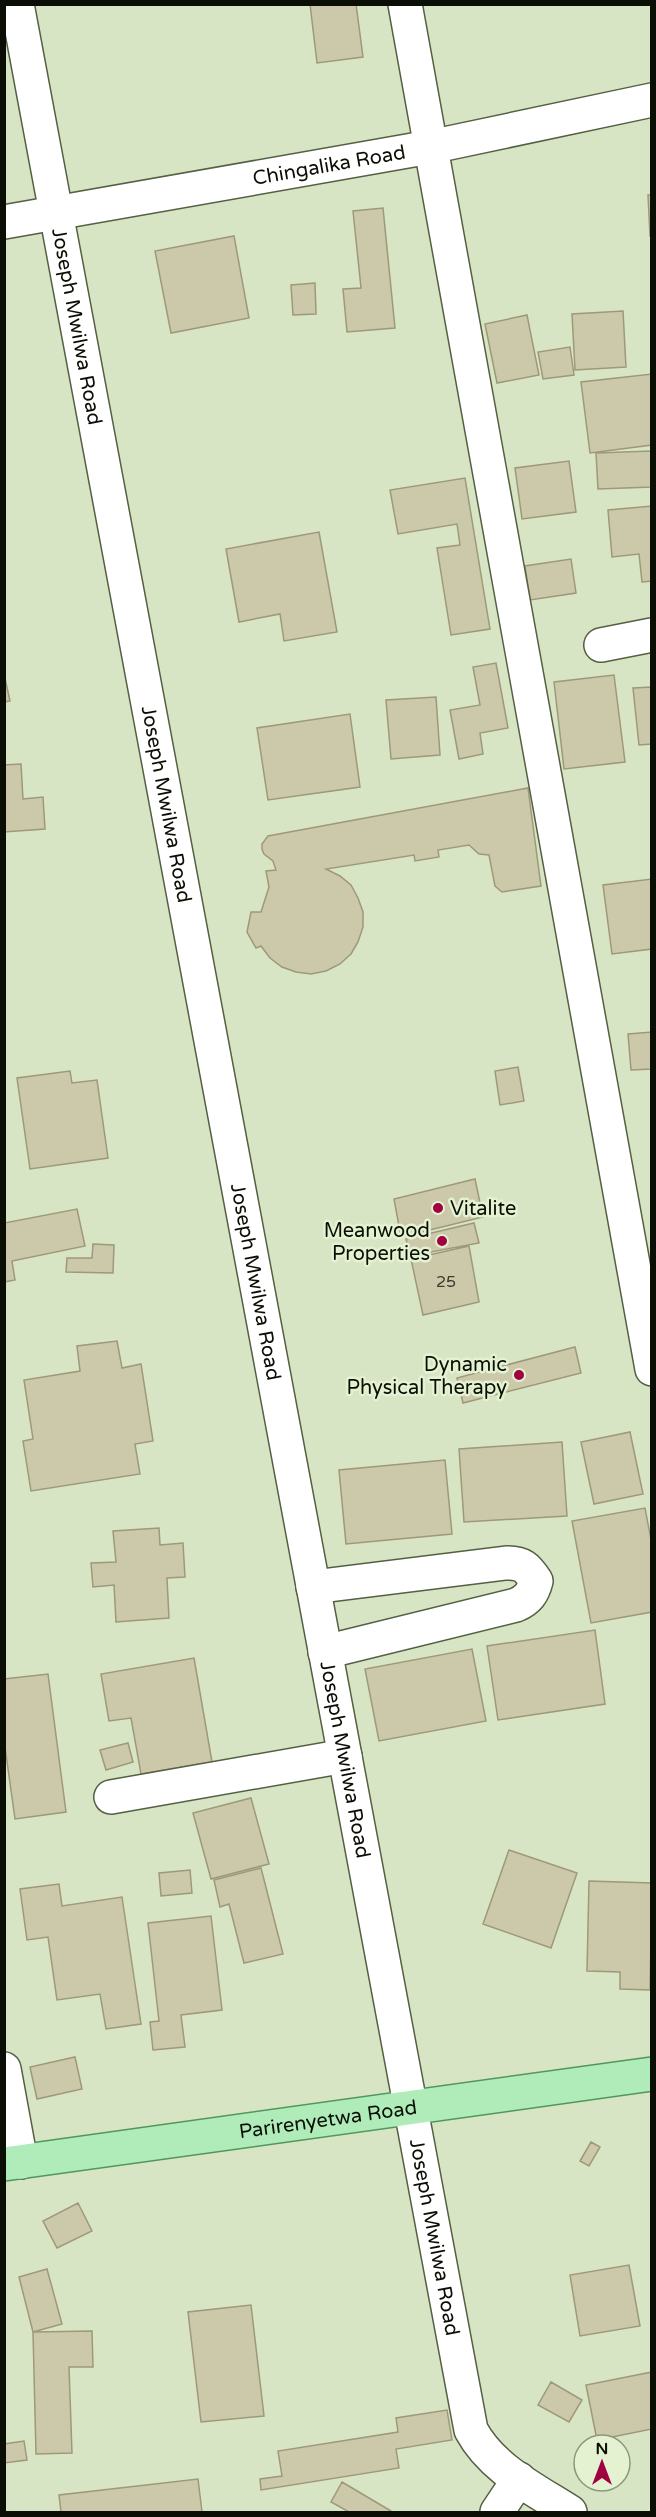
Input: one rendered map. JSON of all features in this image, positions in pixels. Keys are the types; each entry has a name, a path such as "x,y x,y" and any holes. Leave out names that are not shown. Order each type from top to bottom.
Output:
{"main road":[{"name":"Parirenyetwa Road","path":"13,2163 651,2074"}],"street":[{"name":"Joseph Mwilwa Road","path":"17,4 471,2430 481,2448 496,2463 570,2512"},
{"path":"405,4 651,1369"},
{"name":"Chingalika Road","path":"4,222 430,147 651,100"},
{"path":"601,645 651,635"},
{"path":"313,1587 506,1563 519,1563 527,1567 536,1581 534,1590 526,1601 516,1605 325,1652"},
{"path":"111,1797 345,1756"},
{"path":"4,2069 13,2163"},
{"path":"497,2512 519,2479"}],"building":[{"path":"310,4 356,4 363,57 317,63"},
{"path":"648,195 652,195 652,236 650,236"},
{"path":"383,208 395,328 347,332 343,289 361,288 353,211"},
{"path":"234,236 249,318 171,333 155,251"},
{"path":"315,283 316,314 293,315 291,285"},
{"path":"623,311 626,367 575,370 572,314"},
{"path":"527,315 539,375 497,383 485,324"},
{"path":"570,347 574,375 543,379 538,352"},
{"path":"652,374 652,445 590,453 581,382"},
{"path":"651,451 652,487 598,489 596,453"},
{"path":"569,461 576,512 522,519 515,468"},
{"path":"465,478 490,629 451,635 437,548 460,545 457,524 398,534 390,490"},
{"path":"652,506 652,581 642,582 639,554 612,557 608,510"},
{"path":"319,532 337,632 284,641 280,614 239,622 226,549"},
{"path":"571,559 576,593 530,600 525,566"},
{"path":"496,663 508,728 480,733 483,754 459,759 450,710 480,705 473,667"},
{"path":"4,674 10,701 4,702"},
{"path":"614,675 625,762 564,769 554,682"},
{"path":"652,687 652,744 639,745 633,688"},
{"path":"436,697 440,755 391,759 386,700"},
{"path":"350,714 360,787 268,800 257,728"},
{"path":"21,764 23,799 43,797 45,829 4,832 4,765"},
{"path":"528,788 541,886 502,892 495,886 489,855 479,854 469,845 438,850 439,857 415,861 414,855 326,869 351,885 363,912 363,927 351,954 340,964 326,971 311,974 282,967 270,958 261,946 256,948 247,932 251,912 261,912 269,887 266,871 276,870 273,861 264,854 262,849 262,844 268,836"},
{"path":"652,879 652,949 612,954 603,885"},
{"path":"652,1032 652,1069 631,1070 628,1034"},
{"path":"518,1067 524,1101 500,1105 495,1071"},
{"path":"70,1071 72,1083 97,1080 108,1158 30,1169 17,1078"},
{"name":"Vitalite","path":"475,1179 483,1217 401,1237 394,1199"},
{"path":"77,1209 85,1246 12,1261 15,1280 4,1282 4,1223"},
{"name":"Meanwood Properties","path":"474,1223 479,1243 410,1256 406,1239"},
{"path":"93,1244 114,1245 113,1273 66,1272 67,1258 92,1258"},
{"path":"469,1246 479,1302 423,1315 411,1259"},
{"path":"117,1341 122,1368 141,1364 153,1441 135,1444 140,1474 31,1491 23,1441 33,1439 24,1380 80,1371 77,1346"},
{"name":"Dynamic Physical Therapy","path":"575,1347 581,1373 463,1403 457,1378"},
{"path":"630,1432 643,1494 594,1504 581,1442"},
{"path":"562,1442 567,1516 464,1522 459,1449"},
{"path":"445,1460 452,1534 346,1544 339,1470"},
{"path":"645,1508 652,1545 652,1612 591,1623 572,1521"},
{"path":"159,1528 160,1545 183,1543 185,1577 167,1578 169,1618 116,1622 114,1585 93,1587 91,1563 116,1562 113,1531"},
{"path":"595,1630 605,1704 498,1720 487,1646"},
{"path":"472,1649 486,1721 379,1741 365,1669"},
{"path":"194,1658 212,1762 141,1774 131,1718 109,1721 101,1674"},
{"path":"48,1674 66,1812 15,1819 4,1740 4,1679"},
{"path":"128,1743 133,1762 106,1770 100,1750"},
{"path":"251,1798 269,1864 211,1879 193,1813"},
{"path":"509,1850 577,1873 551,1948 483,1924"},
{"path":"261,1868 283,1954 244,1963 229,1904 220,1907 214,1880"},
{"path":"190,1870 192,1893 161,1896 159,1873"},
{"path":"589,1881 652,1883 650,1990 620,1989 620,1972 587,1971"},
{"path":"59,1884 62,1906 122,1897 141,2024 106,2029 100,1994 57,2000 48,1937 27,1940 20,1889"},
{"path":"211,1916 222,2010 181,2015 185,2047 153,2050 150,2022 159,2021 148,1923"},
{"path":"75,2057 82,2089 37,2099 30,2067"},
{"path":"591,2142 600,2147 589,2166 580,2161"},
{"path":"78,2203 92,2231 57,2248 43,2221"},
{"path":"629,2265 640,2326 580,2336 570,2275"},
{"path":"47,2269 62,2324 33,2332 19,2277"},
{"path":"251,2305 264,2416 201,2422 188,2312"},
{"path":"92,2331 93,2367 69,2367 72,2453 36,2454 33,2332"},
{"path":"652,2372 652,2429 632,2433 596,2433 586,2385"},
{"path":"551,2382 582,2400 569,2422 538,2405"},
{"path":"447,2410 452,2440 396,2449 399,2468 261,2490 260,2479 282,2476 278,2451 398,2432 396,2418"},
{"path":"24,2441 27,2460 4,2463 4,2444"},
{"path":"198,2479 202,2512 61,2512 59,2495"},
{"path":"342,2482 391,2512 349,2512 331,2502"}],"place":[{"name":"Vitalite","path":"438,1208"},
{"name":"Meanwood Properties","path":"442,1241"},
{"name":"Dynamic Physical Therapy","path":"519,1375"}]}
